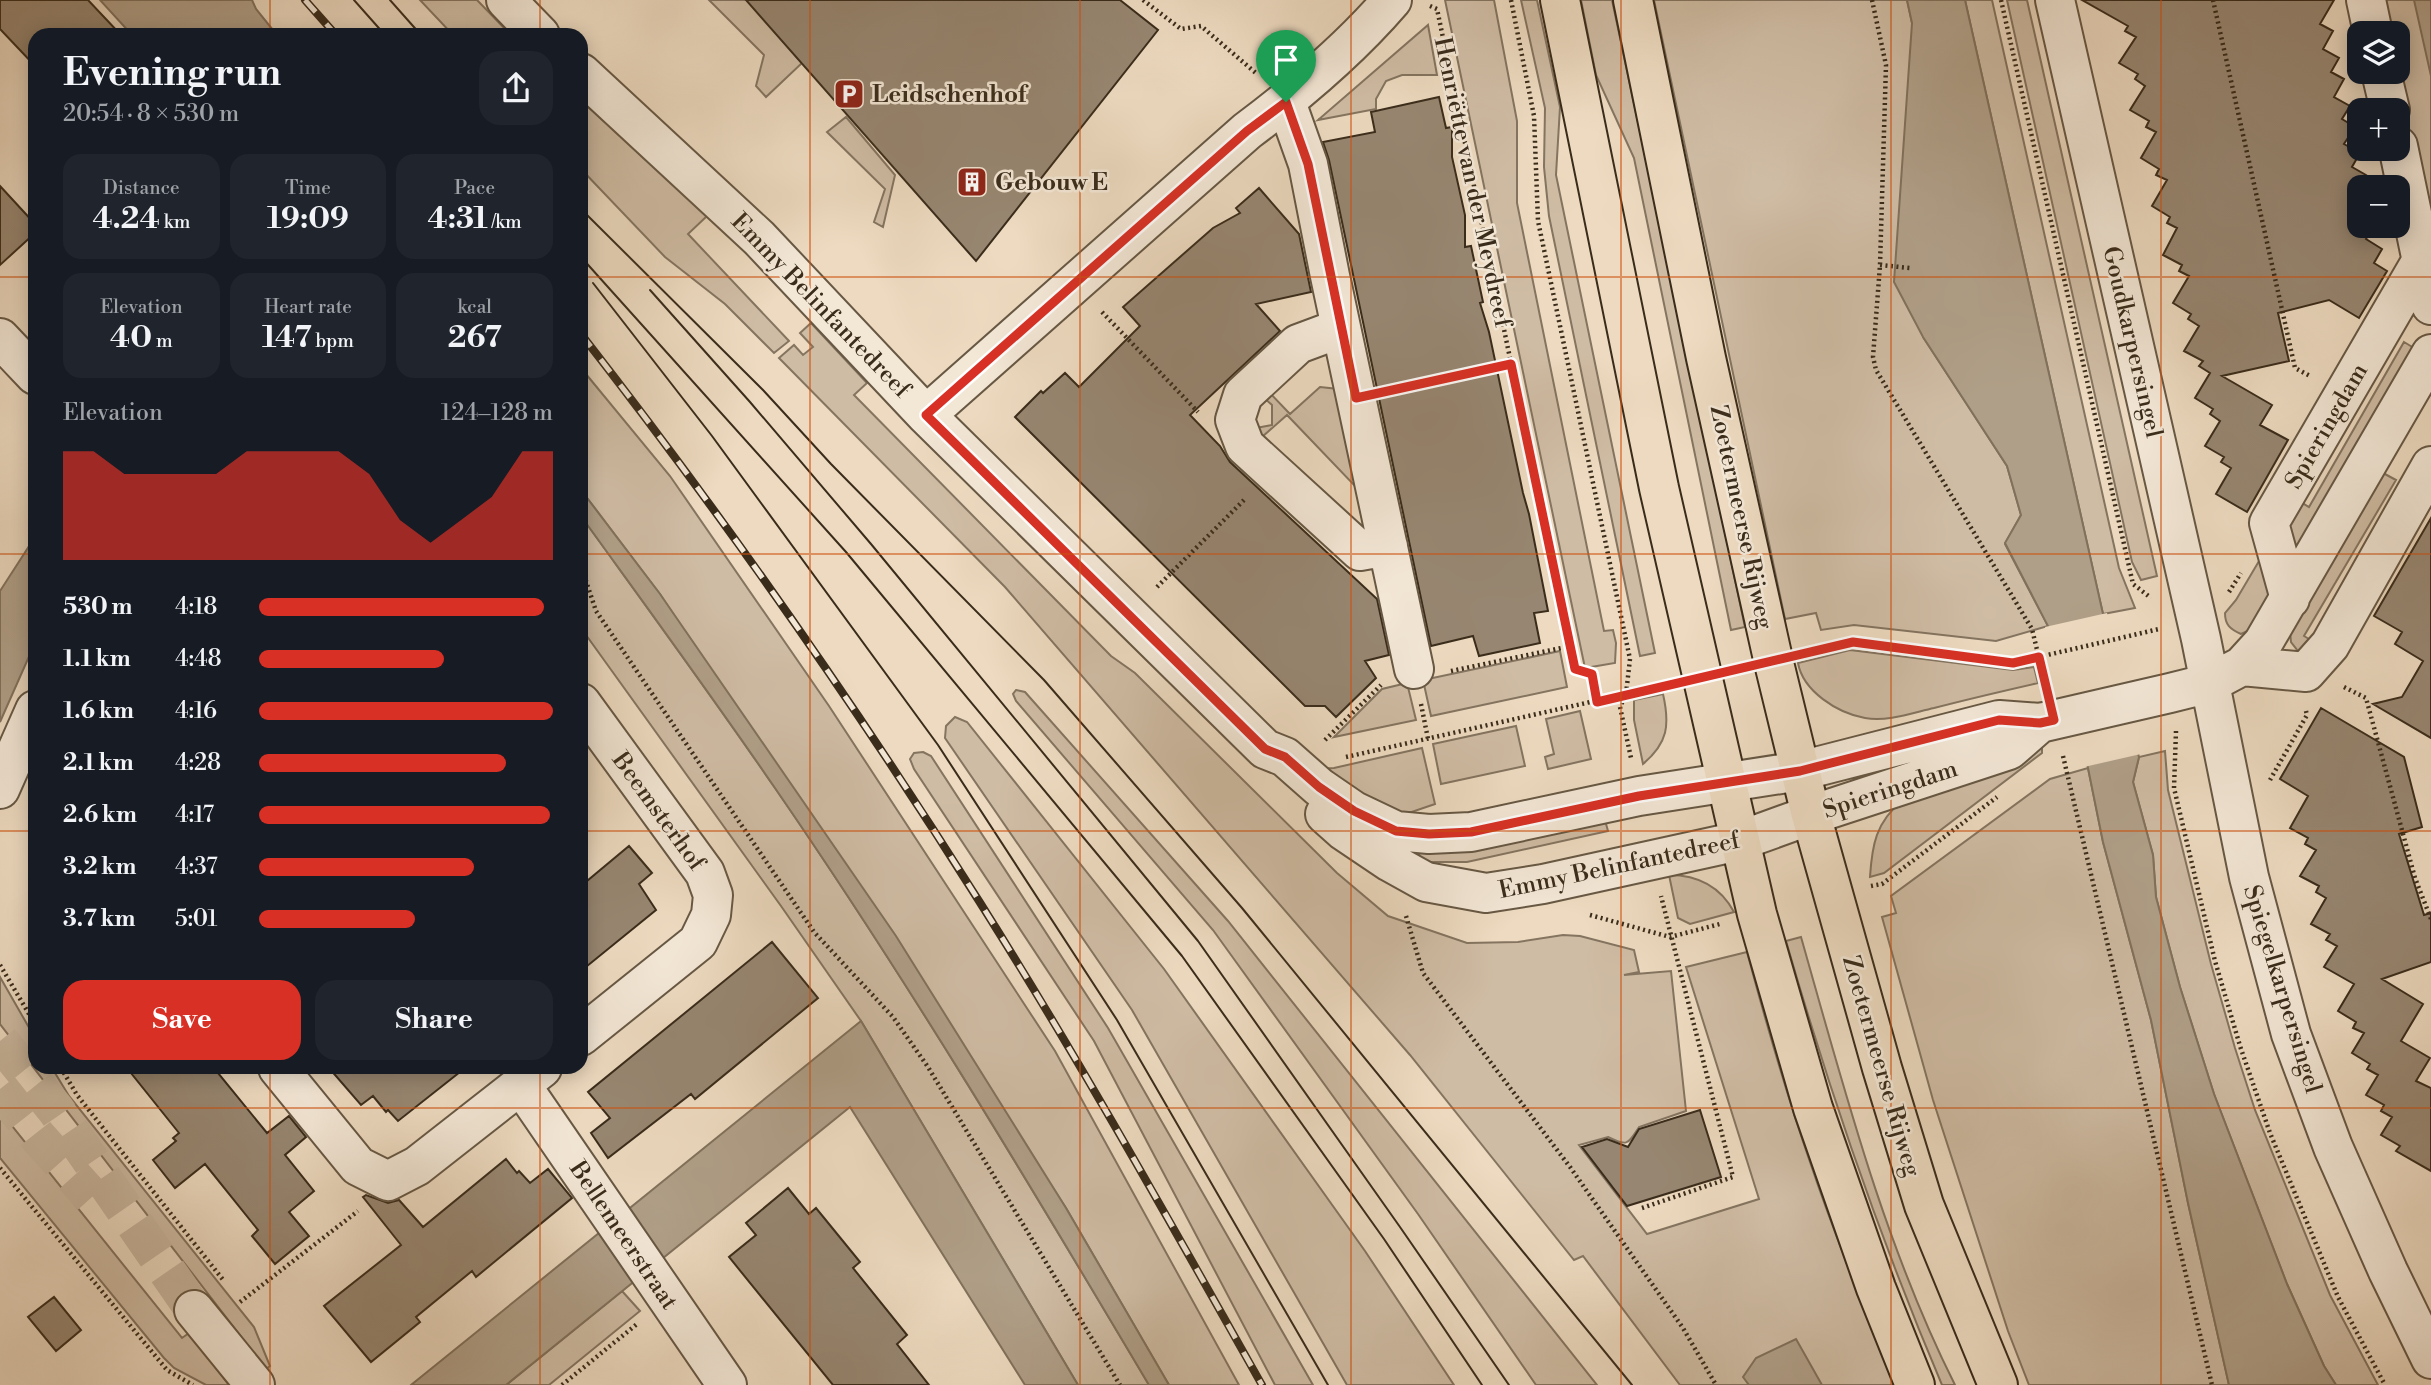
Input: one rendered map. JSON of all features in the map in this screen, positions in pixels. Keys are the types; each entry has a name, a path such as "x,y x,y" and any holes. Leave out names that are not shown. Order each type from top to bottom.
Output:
{"main road":[{"path":"1560,0 1659,488 1761,931 1813,1108 1876,1288 1915,1385"},
{"name":"Zoetermeerse Rijweg","path":"1633,0 1706,358 1773,659 1811,815 1882,1068 1924,1205 1998,1385"}],"street":[{"path":"506,0 533,28"},
{"name":"Goudkarpersingel","path":"2055,0 2197,621 2226,675"},
{"path":"2366,0 2370,21"},
{"path":"926,415 1247,131 1286,102 1371,25 1406,1"},
{"name":"Emmy Belinfantedreef","path":"588,79 759,238 926,415 1265,749 1285,757 1319,787 1354,811 1396,831 1429,834 1471,832 1639,796 1800,771"},
{"path":"1286,102 1308,164 1414,669"},
{"path":"2401,161 2431,305"},
{"name":"Spieringdam","path":"2269,523 2422,260"},
{"path":"1341,328 1298,344 1243,395 1234,420 1245,446 1360,551 1388,546"},
{"path":"0,338 28,368"},
{"path":"2226,675 2263,643 2431,354"},
{"name":"Spieringdam","path":"1800,771 1999,720 2052,720 2162,695 2226,675 2306,672 2330,645 2431,466"},
{"path":"2269,523 2290,599"},
{"name":"Spiegelkarpersingel","path":"2226,675 2240,832 2249,877 2296,1047 2333,1147 2388,1271 2431,1359"},
{"name":"Beemsterhof","path":"588,713 705,873 713,895 711,915 698,942 588,1030"},
{"name":"Spieringdam","path":"1811,815 2009,750 2052,720"},
{"path":"0,789 28,726"},
{"name":"Emmy Belinfantedreef","path":"1265,749 1272,766 1344,831 1390,862 1426,882 1486,893 1543,884 1739,841 1811,815"},
{"path":"283,1074 358,1166 387,1181 418,1166 531,1076"},
{"name":"Bellemeerstraat","path":"531,1076 605,1206 727,1385"},
{"path":"194,1310 255,1385"}],"path":[{"path":"1143,0 1181,29 1201,26 1236,54"},
{"path":"1511,0 1534,116 1538,221 1630,659 1626,694"},
{"path":"1872,0 1886,65 1880,265 1873,357 1876,370 2032,629 2212,1385"},
{"path":"2001,0 2133,584 2151,597 2153,608"},
{"path":"2213,0 2295,368 2346,392"},
{"name":"Henriëtte van der Meydreef","path":"1406,1 1437,9 1575,669 1592,674 1597,702"},
{"path":"1880,265 1910,268"},
{"path":"1075,284 1199,412 1234,420"},
{"path":"1356,398 1511,364"},
{"path":"1129,615 1273,471"},
{"path":"2197,621 2213,610 2232,589 2269,523"},
{"path":"588,587 596,611 814,932 893,1017 929,1067 1120,1385"},
{"path":"2156,619 2162,695"},
{"path":"1773,659 1853,642 2013,663 2141,634"},
{"path":"1341,758 1702,677"},
{"path":"2343,687 2366,698 2415,878 2431,919"},
{"path":"2240,832 2307,715 2305,705"},
{"path":"1402,904 1423,973 1570,1167 1683,1328 1716,1385"},
{"path":"1642,1208 1733,1177 1670,937"},
{"path":"0,965 28,1012"},
{"path":"65,1074 78,1095 231,1291"},
{"path":"0,1168 167,1370 193,1385"},
{"path":"248,1312 240,1302 364,1206 387,1181"},
{"path":"562,1385 662,1290"}],"shaded area":[{"path":"100,0 252,0 271,28 126,28"},
{"path":"420,0 477,0 504,28 446,28"},
{"path":"709,0 747,0 802,63 766,97 756,86 764,55"},
{"path":"1445,0 1494,0 1517,121 1517,203 1604,631 1613,630 1616,643 1615,663 1585,668"},
{"path":"1521,0 1537,0 1560,107 1556,175 1655,653 1640,656 1549,216 1544,167 1545,108"},
{"path":"1581,0 1612,0 1745,627 1731,630 1634,158 1596,75"},
{"path":"1654,0 1907,0 1912,23 1923,337 2007,466 2021,515 2005,544 2048,626 1996,641 1854,625 1821,630 1816,613 1785,619"},
{"path":"1907,0 1965,0 2103,614 2139,757 2133,782 2153,855 2156,897 2180,987 2214,1094 2287,1284 2324,1366 2336,1385 2229,1385 2151,1020 2103,842 2088,768 2048,626 2005,543 2021,515 2007,466 1923,337 1894,282 1912,23"},
{"path":"1965,0 1992,0 2119,568 2135,608 2103,614"},
{"path":"2007,0 2027,0 2157,576 2141,580 2132,562"},
{"path":"2373,0 2431,0 2431,265 2408,161 2410,98 2395,98 2392,84 2410,84 2410,21 2378,21"},
{"path":"2414,0 2431,0 2431,76"},
{"path":"1428,25 1437,75 1402,75 1386,81 1376,99 1376,109 1318,120"},
{"path":"588,106 707,216 688,234 789,341 774,353 725,304 665,257 588,176"},
{"path":"846,117 895,175 883,227 874,222 885,189 827,132"},
{"path":"811,323 867,383 854,395 1111,656 1135,673 1337,873 1388,916 1467,943 1518,942 1563,935 1580,936 1634,950 1639,972 1624,975 1671,971 1686,1111 1639,1127 1624,1143 1608,1137 1579,1145 1647,1234 1759,1199 1686,967 1747,952 1801,1136 1851,1274 1896,1385 1680,1385 1583,1256 1574,1260 1410,1055 1005,587 779,358 794,345 803,355 813,347 800,333"},
{"path":"2404,342 2414,348 2295,557 2282,519 2294,498 2309,507"},
{"path":"588,376 670,476 829,706 1055,1051 1239,1385 1169,1385 1066,1208 660,594 588,499"},
{"path":"1320,387 1338,389 1358,482 1354,485 1287,415 1262,437 1256,428 1272,425 1272,405 1262,396 1268,391 1290,414"},
{"path":"2383,473 2396,480 2304,636 2319,645 2310,652 2298,651 2291,642 2290,631"},
{"path":"588,499 660,594 896,936 1066,1208 1169,1385 1149,1385 1013,1158 873,934 679,651 588,526"},
{"path":"588,526 751,754 873,934 1013,1158 1149,1385 1078,1385 861,1021 588,638"},
{"path":"28,548 28,659 0,722 0,591"},
{"path":"2262,556 2270,595 2250,630 2241,634 2229,626 2225,613 2236,600"},
{"path":"1850,650 2013,670 2034,667 2038,683 1900,716 1865,718 1843,711 1823,699 1807,683 1798,663"},
{"path":"1560,651 1567,687 1431,716 1423,680"},
{"path":"1407,683 1416,720 1334,737 1382,689"},
{"path":"1016,690 1025,692 1228,921 1597,1385 1536,1385 1418,1214 1213,930 1016,701 1013,694"},
{"path":"1663,694 1665,733 1658,749 1643,764 1634,720 1634,700"},
{"path":"1580,711 1591,759 1548,769 1545,757 1554,754 1546,719"},
{"path":"955,717 967,722 1164,969 1365,1251 1454,1385 1347,1385 1132,1010 945,738 946,726"},
{"path":"1516,726 1525,766 1441,784 1433,744"},
{"path":"2042,746 2042,753 1884,873 1870,877 1877,835 1886,817 1902,801"},
{"path":"1422,748 1435,804 1400,816 1310,769 1334,768"},
{"path":"2165,751 2168,790 2211,964 2255,1110 2330,1295 2378,1385 2336,1385 2324,1366 2287,1284 2214,1094 2180,987 2156,897 2153,855 2133,782 2139,757"},
{"path":"923,752 931,756 1108,1028 1313,1385 1275,1385 1094,1041 914,769 910,759 914,753"},
{"path":"2088,768 2103,842 2151,1020 2229,1385 2029,1385 2008,1331 1933,1100 1882,917 1896,913 1891,896 2050,779"},
{"path":"1603,813 1608,831 1467,862 1421,862 1403,844"},
{"path":"1669,875 1689,877 1707,884 1722,895 1734,912 1690,924 1678,918"},
{"path":"1801,937 1886,1221 1907,1277 1955,1385 1942,1385 1857,1165 1786,941"},
{"path":"0,977 28,1026 28,1060 0,1024"},
{"path":"861,1021 1078,1385 1025,1385 850,1107 506,1385 411,1385"},
{"path":"39,1074 56,1074 69,1096 254,1327 270,1366 266,1369"},
{"path":"0,1111 182,1338 189,1333 229,1385 206,1385 174,1368 164,1358 0,1158"},
{"path":"622,1291 640,1311 549,1385 506,1385"},
{"path":"1796,1339 1822,1385 1749,1385 1743,1377 1756,1358"}],"pier":[{"path":"2107,613 2141,754 2084,767 2045,627"}],"building":[{"path":"0,0 88,0 114,28 28,28 28,59 0,29"},
{"name":"Gebouw E","path":"746,0 1120,0 1158,30 976,261"},
{"path":"2082,0 2334,0 2320,24 2333,31 2323,49 2339,58 2331,72 2344,79 2334,97 2347,104 2347,111 2342,119 2347,122 2347,139 2344,144 2347,146 2347,161 2355,161 2352,167 2366,175 2347,175 2347,238 2367,238 2382,249 2374,263 2387,271 2359,318 2329,300 2278,313 2289,361 2222,376 2272,405 2260,425 2288,440 2247,512 2216,494 2231,468 2221,462 2224,457 2205,446 2220,421 2210,414 2213,409 2195,398 2210,373 2199,366 2203,361 2184,351 2199,326 2188,319 2191,314 2173,303 2189,276 2179,271 2182,265 2163,255 2177,228 2167,223 2170,217 2152,206 2167,180 2156,175 2159,169 2141,158 2156,132 2146,127 2149,121 2130,110 2145,86 2135,79 2138,74 2119,63 2136,37 2125,31 2128,26"},
{"path":"1439,97 1446,128 1452,127 1452,157 1465,215 1465,247 1471,246 1483,302 1480,303 1489,332 1548,611 1534,613 1540,643 1479,656 1473,636 1431,646 1323,142 1375,132 1371,112"},
{"path":"0,186 28,216 28,239 0,265"},
{"path":"1259,188 1299,234 1311,292 1256,304 1280,331 1190,415 1220,446 1230,462 1377,599 1389,655 1365,661 1376,678 1336,717 1325,706 1305,706 1015,417 1041,391 1043,393 1065,373 1079,387 1140,326 1123,307 1213,228 1240,213 1236,208"},
{"path":"2431,518 2431,738 2373,704 2402,697 2423,661 2395,644 2402,632 2374,616"},
{"path":"2321,708 2404,757 2422,827 2399,834 2424,915 2431,913 2431,962 2382,979 2423,1004 2401,1041 2430,1058 2416,1081 2431,1088 2431,1171 2396,1151 2400,1146 2381,1135 2392,1117 2381,1111 2384,1105 2366,1095 2378,1075 2367,1069 2370,1064 2352,1053 2364,1033 2353,1028 2356,1022 2338,1011 2354,984 2324,967 2337,946 2326,940 2330,934 2311,924 2326,898 2316,892 2319,886 2300,876 2316,850 2305,844 2308,838 2290,828 2308,796 2280,779"},
{"path":"629,846 652,873 639,884 656,910 588,965 588,880"},
{"path":"772,942 818,998 695,1099 691,1094 608,1158 591,1133 610,1118 588,1092"},
{"path":"132,1074 219,1074 267,1133 289,1116 306,1137 285,1155 314,1191 289,1212 309,1236 275,1264 252,1236 258,1230 205,1164 175,1188 153,1160 176,1141 173,1138 179,1133"},
{"path":"334,1074 457,1074 398,1121 388,1110 386,1112 373,1096 361,1105"},
{"path":"1700,1110 1721,1177 1627,1206 1582,1147 1607,1139 1628,1147 1639,1129"},
{"path":"506,1159 517,1173 519,1171 530,1183 548,1169 572,1198 476,1277 472,1271 416,1317 420,1322 371,1362 324,1306 401,1245 363,1197 366,1195 388,1203 399,1200 423,1227"},
{"path":"788,1188 809,1214 816,1208 860,1262 853,1268 907,1335 897,1344 929,1385 833,1385 729,1257 756,1235 746,1223"},
{"path":"54,1297 81,1330 56,1351 28,1317"}],"tunnel":[{"path":"0,1041 56,1110 194,1310"},
{"path":"0,1089 37,1136 92,1197"}],"tram line":[{"path":"354,0 379,28"},
{"path":"390,0 415,28"},
{"path":"588,216 763,390 831,464 1044,680 1242,908 1632,1385"},
{"path":"588,265 846,552 1182,956 1384,1239 1482,1385"},
{"path":"593,283 712,436 938,745 1117,1020 1328,1385"},
{"path":"650,290 871,544 1198,941 1509,1385"}],"railway":[{"path":"305,0 330,28"},
{"path":"588,343 737,542 932,828 1016,960 1088,1081 1262,1385"}],"place":[{"name":"Leidschenhof","path":"849,94"},
{"name":"Gebouw E","path":"972,182"}],"route":[{"path":"1286,102 1308,164 1356,398 1511,364 1575,669 1592,674 1597,702 1853,642 2013,663 2039,657 2054,720 2040,723 1999,720 1800,771 1639,796 1471,832 1429,834 1396,831 1354,811 1319,787 1285,757 1265,749 926,415 1247,131 1286,102"}]}
